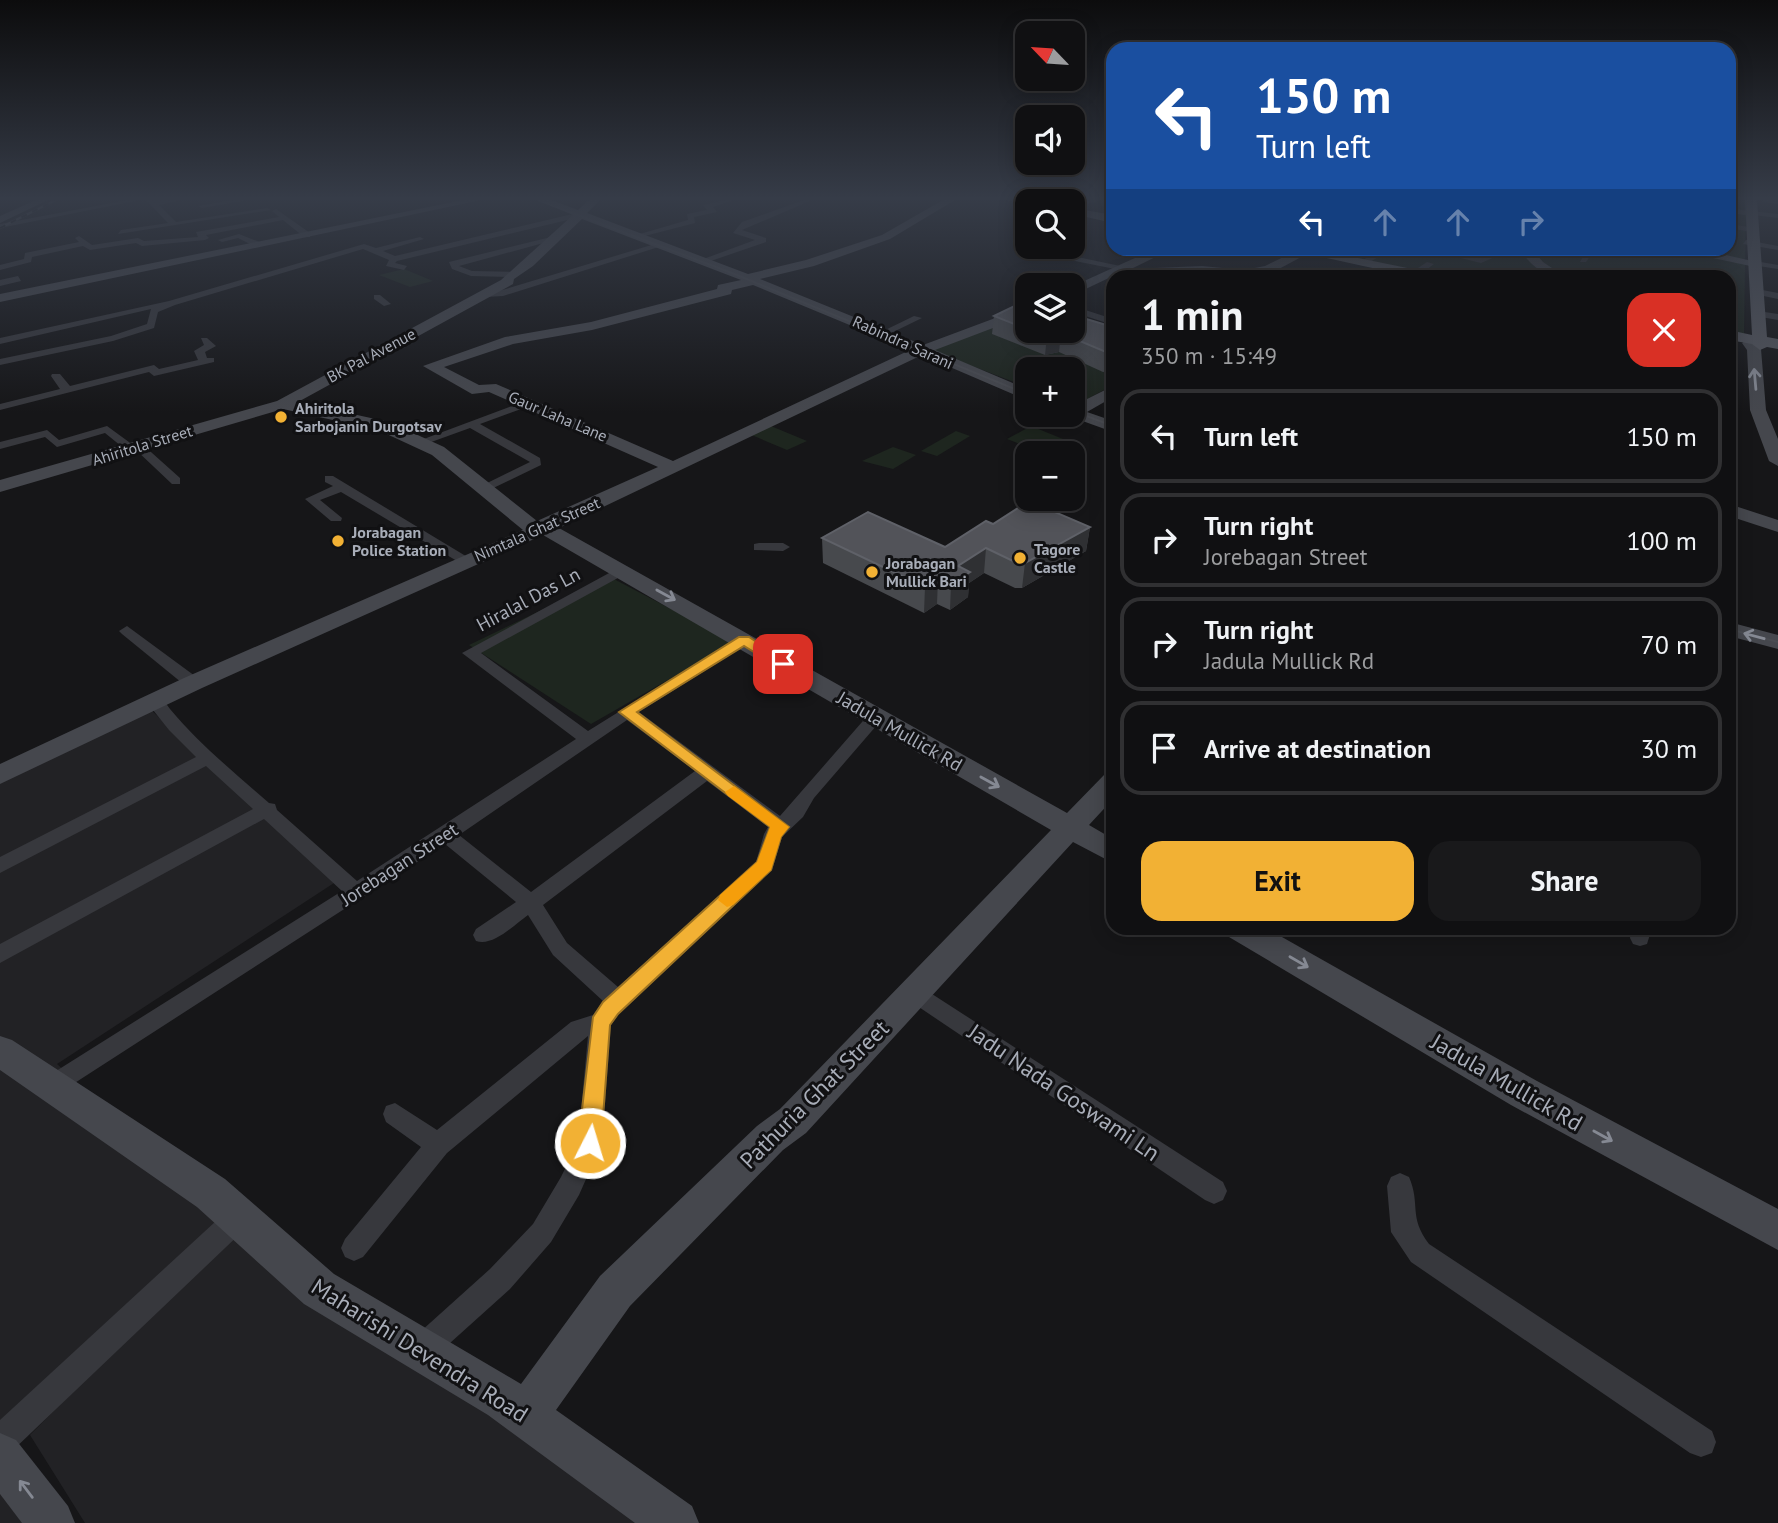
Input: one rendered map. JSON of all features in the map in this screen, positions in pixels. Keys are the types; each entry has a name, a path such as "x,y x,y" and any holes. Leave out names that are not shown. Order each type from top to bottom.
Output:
{"main road":[{"path":"1753,271 1755,343"},
{"path":"1754,271 1758,314 1755,343"},
{"path":"1736,339 1778,346"}],"street":[{"path":"0,298 132,271"},
{"path":"0,362 113,338 151,326 154,311 172,303 280,271"},
{"path":"466,271 510,276"},
{"name":"BK Pal Avenue","path":"283,404 508,281 516,271"},
{"path":"488,292 500,294 575,271"},
{"name":"Rabindra Sarani","path":"729,271 1015,390"},
{"path":"750,279 779,271"},
{"path":"1085,286 1106,277"},
{"path":"0,283 18,279"},
{"name":"Gaur Laha Lane","path":"670,466 490,387 478,391 431,366 510,340 604,323 726,291 723,288 750,279"},
{"path":"1757,292 1778,296"},
{"path":"377,297 387,304"},
{"path":"0,341 145,306 172,303"},
{"path":"1085,313 1106,320"},
{"path":"1758,314 1778,317"},
{"path":"920,351 1015,316"},
{"path":"882,334 917,318"},
{"path":"0,407 154,368 154,373 207,360 199,351 211,346 204,340"},
{"path":"1755,343 1758,410 1778,461"},
{"name":"Nimtala Ghat Street","path":"0,775 193,683 624,491 670,466 920,351"},
{"path":"56,376 67,390"},
{"path":"1085,406 1106,395"},
{"path":"419,443 528,403"},
{"name":"BK Pal Avenue","path":"283,404 383,426 438,452 538,528"},
{"name":"Ahiritola Street","path":"0,486 283,404"},
{"path":"1085,416 1106,424"},
{"path":"471,424 536,461 535,465 483,488"},
{"path":"0,446 47,433 57,444 107,429 176,481"},
{"path":"330,479 467,561"},
{"path":"336,518 312,499 342,487"},
{"path":"1736,512 1778,526"},
{"name":"Jadula Mullick Rd","path":"538,528 621,570 875,718 1106,848"},
{"name":"Hiralal Das Ln","path":"587,738 470,653 621,570"},
{"path":"127,631 193,683"},
{"path":"1736,631 1778,642"},
{"name":"Jorebagan Street","path":"53,1086 445,834 627,712 744,640"},
{"path":"155,701 175,726 208,758 268,809 356,891"},
{"path":"627,712 781,827"},
{"path":"420,1351 500,1279 542,1233 569,1186 590,1143 600,1023 618,1000 765,865 773,834 875,718"},
{"path":"0,866 208,758"},
{"path":"483,935 531,903 706,772"},
{"name":"Pathuria Ghat Street","path":"525,1416 615,1292 770,1138 793,1121 1106,789"},
{"path":"0,954 268,809"},
{"path":"445,834 531,903 560,949 618,1000"},
{"name":"Jadula Mullick Rd","path":"1252,935 1524,1093 1778,1230"},
{"name":"Jadu Nada Goswami Ln","path":"915,992 1214,1191"},
{"path":"354,1248 439,1145 579,1030 600,1023"},
{"name":"Maharishi Devendra Road","path":"0,1051 211,1193 318,1289 504,1399 675,1523"},
{"path":"395,1114 439,1145"},
{"path":"1400,1186 1404,1232 1420,1253 1701,1443"},
{"path":"0,1441 237,1219"},
{"path":"0,1456 51,1523"}],"shaded area":[{"path":"409,271 433,281 410,287 379,275"},
{"path":"1736,271 1745,271 1744,337 1736,335"},
{"path":"1015,316 1015,343 1085,343 1085,334 1106,339 1106,389 1085,400 1085,357 1015,357 1015,382 930,350"},
{"path":"766,424 807,441 787,450 747,433"},
{"path":"1033,427 1063,439 1015,442 1007,439"},
{"path":"956,431 970,436 937,456 921,451"},
{"path":"893,447 916,455 893,469 862,461"},
{"path":"610,577 734,642 591,724 469,645"},
{"path":"150,709 334,883 57,1064 228,1223 2,1435 42,1523 0,1523 0,782"},
{"path":"231,1232 650,1523 85,1523 30,1435"}],"building":[{"path":"1015,306 1015,324 994,316"},
{"path":"1085,319 1106,325 1106,352 1085,343"},
{"path":"1015,510 1052,511 1090,527 1025,563 1017,563 986,548 958,566 970,572 951,584 938,578 925,587 822,538 868,512 945,547 986,521 993,524"}],"tram line":[{"path":"727,271 1015,389"},
{"path":"1085,416 1106,423"},
{"path":"1736,631 1778,642"}],"slow traffic":[{"path":"727,900 765,865 773,834 781,827 734,792"}],"place":[{"name":"Ahiritola Sarbojanin Durgotsav","path":"281,417"},
{"name":"Jorabagan Police Station","path":"338,541"},
{"name":"Tagore Castle","path":"1020,558"},
{"name":"Jorabagan Mullick Bari","path":"872,572"}],"route":[{"path":"590,1143 600,1023 610,1008 765,865 773,834 781,827 627,712 744,640 783,664"}]}
